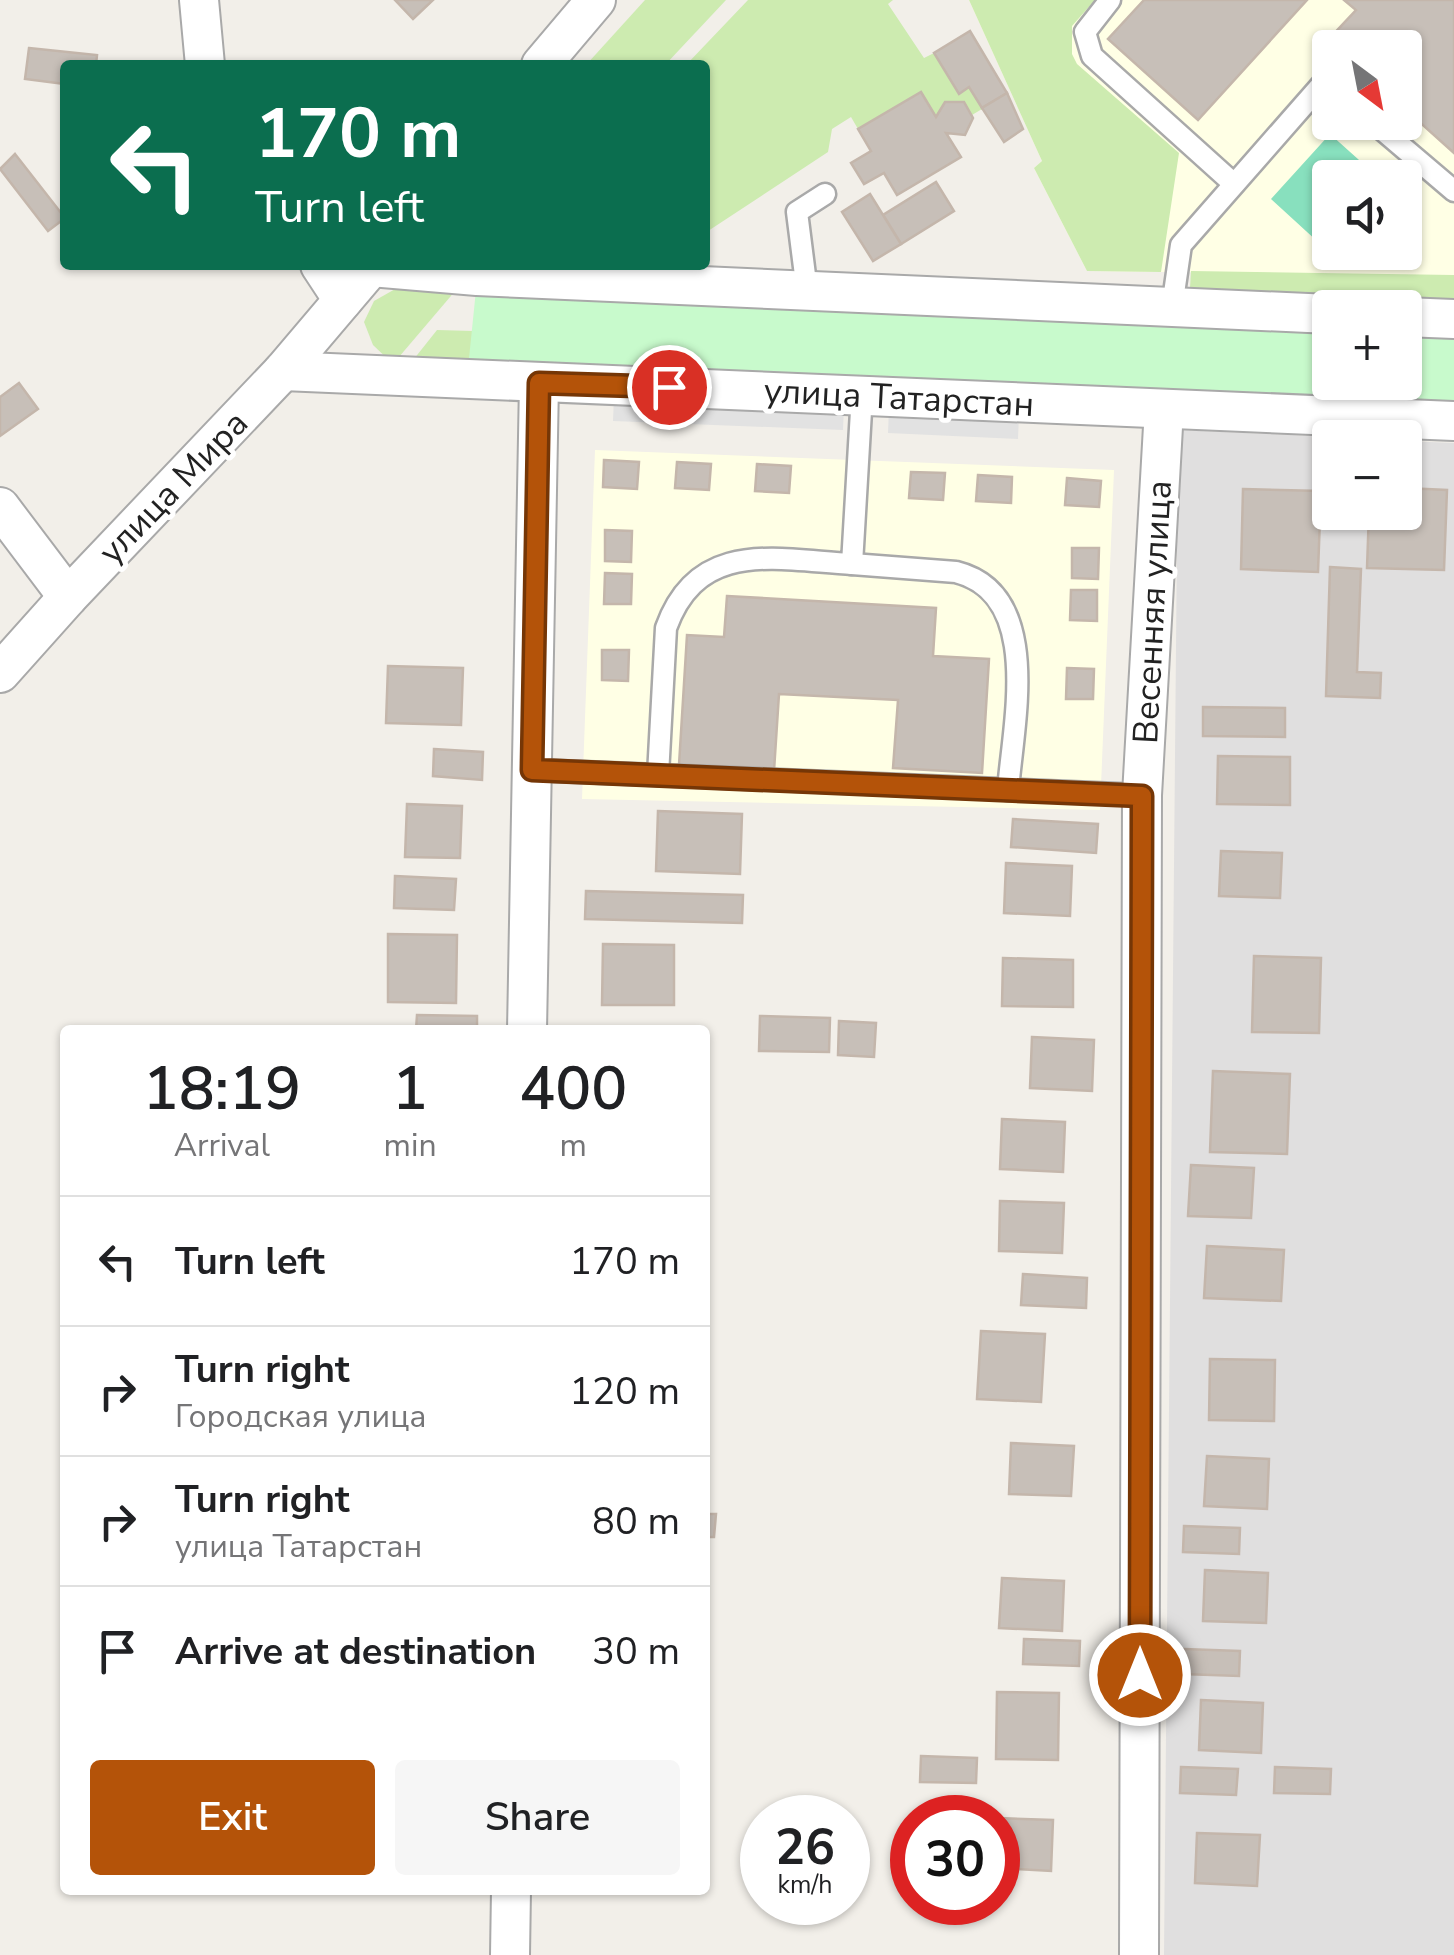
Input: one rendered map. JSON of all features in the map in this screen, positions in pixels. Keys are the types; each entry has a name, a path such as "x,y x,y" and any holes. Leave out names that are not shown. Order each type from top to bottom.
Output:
{"street":[{"path":"199,0 205,60"},
{"path":"545,60 596,0"},
{"path":"323,270 343,300"},
{"name":"улица Мира","path":"0,673 284,371 369,270"},
{"path":"414,270 1312,313"},
{"path":"1422,318 1454,319"},
{"name":"улица Татарстан","path":"284,371 1454,422"},
{"path":"527,1025 539,383"},
{"name":"Весенняя улица","path":"1139,1955 1142,796 1164,409"},
{"path":"0,507 68,597"},
{"path":"510,1955 511,1895"}],"lane":[{"path":"1110,0 1085,32 1092,56 1234,184"},
{"path":"1172,307 1181,245 1312,96"},
{"path":"1394,140 1454,191"},
{"path":"807,291 797,212 826,194"},
{"path":"852,564 862,394"},
{"path":"658,775 666,628 673,610 691,586 732,560 852,564 973,576 1006,613 1016,643 1018,669 1008,790"},
{"path":"532,770 1142,796"}],"shaded area":[{"path":"969,0 1454,0 1454,276 1087,271 1034,168 1042,161"},
{"path":"614,396 844,405 843,430 613,421"},
{"path":"889,408 1019,414 1018,439 888,433"},
{"path":"1178,430 1312,436 1312,530 1422,530 1422,442 1454,443 1454,1955 1164,1955"},
{"path":"595,450 1114,470 1100,810 582,799"}],"green space":[{"path":"645,0 726,0 670,60 591,60"},
{"path":"748,0 893,0 888,4 924,58 934,53 958,93 969,87 982,109 972,115 964,102 945,102 936,116 921,92 858,129 851,117 832,129 828,152 710,230 710,60 691,60"},
{"path":"969,0 1095,0 1072,26 1072,54 1077,64 1179,153 1161,272 1087,271 1034,168 1042,161"},
{"path":"1325,140 1337,140 1359,160 1312,160 1312,237 1271,199"},
{"path":"1191,271 1454,275 1454,303 1422,301 1422,290 1312,290 1312,295 1190,288"},
{"path":"397,288 456,290 393,364 373,345 364,322 374,301"},
{"path":"476,290 1312,324 1312,400 1422,400 1422,329 1454,330 1454,406 468,368"},
{"path":"437,330 612,335 612,348 406,369"}],"building":[{"path":"395,0 433,0 413,19"},
{"path":"1144,0 1307,0 1198,120 1108,39"},
{"path":"1344,0 1454,0 1454,153 1422,124 1422,30 1337,30 1356,10"},
{"path":"970,31 1007,93 982,108 969,87 959,94 934,53"},
{"path":"29,48 97,55 96,60 60,60 60,83 25,79"},
{"path":"921,92 936,117 945,102 964,102 973,118 965,135 946,133 961,157 897,195 884,173 864,184 851,163 871,151 858,129"},
{"path":"1007,93 1023,129 1004,142 982,108"},
{"path":"15,154 60,212 60,222 48,231 0,169"},
{"path":"936,182 954,211 901,244 883,215"},
{"path":"870,194 901,244 873,261 842,212"},
{"path":"19,383 38,409 0,436 0,397"},
{"path":"604,460 639,462 637,489 603,487"},
{"path":"677,462 711,464 709,490 675,488"},
{"path":"757,464 791,466 789,493 755,491"},
{"path":"911,472 945,473 943,500 909,498"},
{"path":"978,475 1012,477 1011,503 976,501"},
{"path":"1067,478 1101,481 1099,507 1065,505"},
{"path":"1243,489 1312,491 1312,530 1320,530 1318,572 1241,569"},
{"path":"1422,489 1447,490 1444,570 1367,568 1368,530 1422,530"},
{"path":"605,530 632,531 631,562 605,561"},
{"path":"1072,548 1099,548 1098,579 1072,578"},
{"path":"1330,567 1361,569 1357,672 1381,673 1380,698 1326,696"},
{"path":"605,573 632,574 631,604 604,604"},
{"path":"1071,590 1097,590 1097,621 1070,620"},
{"path":"727,596 936,608 933,656 989,659 982,773 893,768 898,700 779,694 774,771 679,765 687,635 724,637"},
{"path":"602,650 629,650 628,681 602,680"},
{"path":"388,666 463,668 461,725 386,723"},
{"path":"1067,668 1094,669 1093,699 1066,699"},
{"path":"1203,707 1285,708 1285,737 1203,736"},
{"path":"434,749 483,752 482,780 433,776"},
{"path":"1218,756 1290,757 1290,805 1217,804"},
{"path":"407,804 462,806 460,858 405,857"},
{"path":"658,811 742,814 740,874 656,871"},
{"path":"1013,819 1098,824 1096,853 1011,847"},
{"path":"1221,851 1282,853 1280,898 1219,896"},
{"path":"1006,863 1072,866 1070,916 1004,913"},
{"path":"395,876 456,879 454,910 394,908"},
{"path":"586,891 743,895 742,923 585,919"},
{"path":"388,934 457,935 456,1003 388,1002"},
{"path":"603,944 674,945 674,1005 602,1005"},
{"path":"1254,956 1321,958 1319,1033 1252,1032"},
{"path":"1003,958 1073,960 1073,1007 1002,1006"},
{"path":"417,1015 477,1016 477,1025 416,1025"},
{"path":"760,1016 830,1018 829,1052 759,1051"},
{"path":"839,1021 876,1023 874,1057 838,1055"},
{"path":"1032,1037 1094,1040 1092,1091 1030,1088"},
{"path":"1213,1071 1290,1074 1287,1154 1210,1152"},
{"path":"1002,1119 1065,1122 1063,1172 1000,1169"},
{"path":"1191,1165 1254,1168 1251,1218 1188,1216"},
{"path":"1000,1201 1064,1203 1062,1253 999,1251"},
{"path":"1207,1246 1284,1250 1281,1301 1204,1298"},
{"path":"1023,1274 1087,1278 1086,1308 1021,1305"},
{"path":"981,1331 1045,1334 1041,1402 977,1399"},
{"path":"1210,1359 1275,1360 1274,1421 1209,1420"},
{"path":"1011,1443 1074,1446 1071,1496 1009,1494"},
{"path":"1207,1456 1269,1459 1267,1509 1204,1506"},
{"path":"710,1514 716,1514 714,1537 710,1537"},
{"path":"1184,1526 1240,1528 1239,1554 1183,1552"},
{"path":"1205,1570 1268,1573 1266,1623 1203,1621"},
{"path":"1002,1578 1064,1581 1062,1631 999,1628"},
{"path":"1024,1639 1080,1641 1079,1666 1023,1664"},
{"path":"1184,1649 1240,1651 1239,1676 1183,1674"},
{"path":"997,1692 1059,1693 1058,1760 996,1759"},
{"path":"1201,1700 1263,1703 1261,1753 1199,1750"},
{"path":"921,1756 977,1758 976,1783 920,1782"},
{"path":"1181,1767 1238,1769 1236,1795 1180,1793"},
{"path":"1275,1767 1331,1769 1330,1794 1274,1793"},
{"path":"1020,1819 1053,1820 1051,1871 1020,1869"},
{"path":"1197,1833 1260,1835 1257,1886 1195,1883"}],"route":[{"path":"669,387 539,383 532,770 1142,796 1140,1675"}]}
